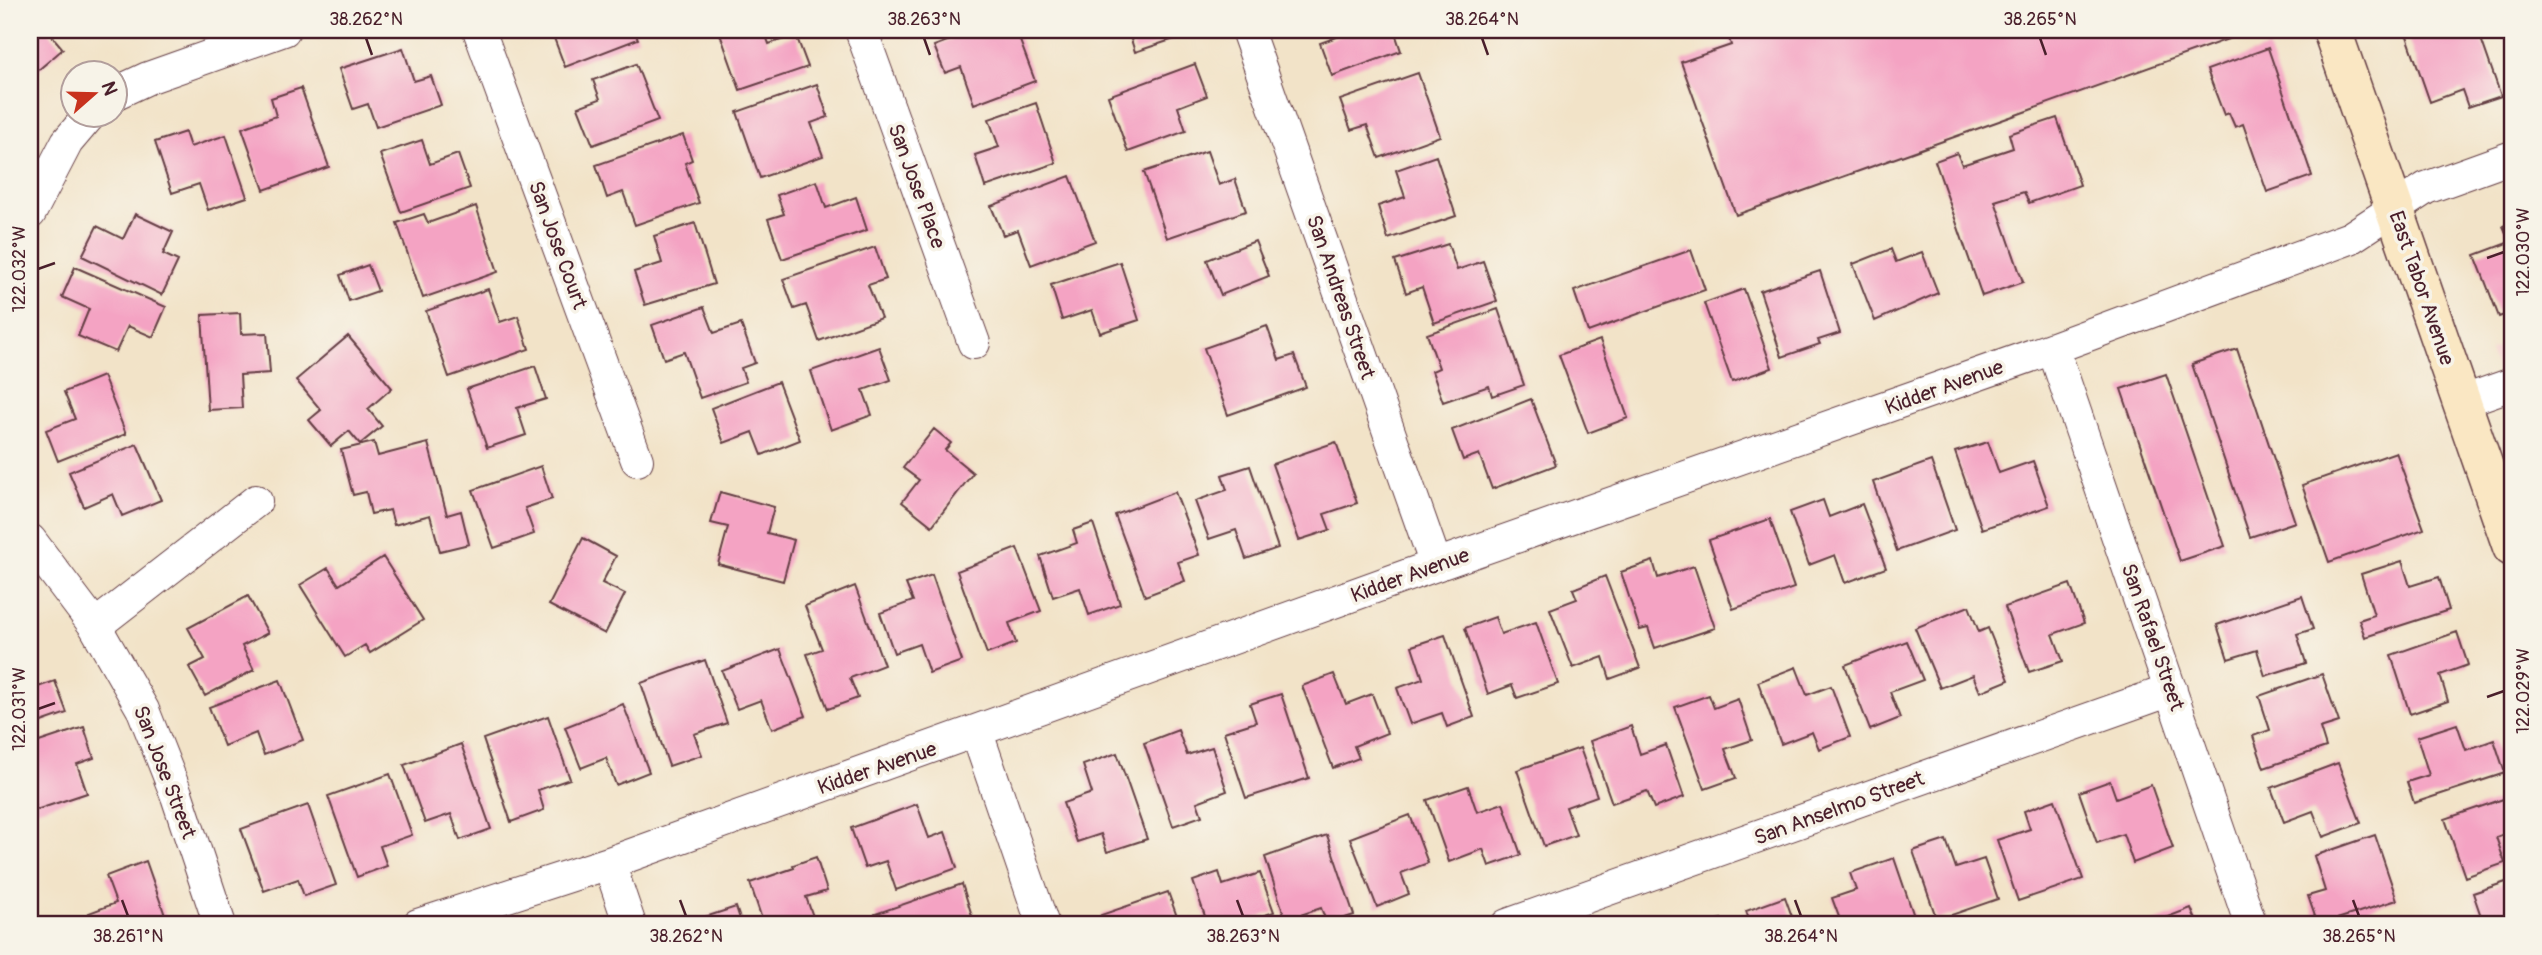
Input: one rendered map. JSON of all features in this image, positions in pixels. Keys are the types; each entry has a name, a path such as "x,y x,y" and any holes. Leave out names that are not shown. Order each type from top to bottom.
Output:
{"main road":[{"name":"East Tabor Avenue","path":"2332,30 2512,547"}],"street":[{"path":"130,86 284,30"},
{"name":"San Jose Court","path":"480,30 637,460"},
{"name":"San Jose Place","path":"861,30 974,343"},
{"name":"San Andreas Street","path":"1247,30 1436,565"},
{"path":"30,213 68,142 78,130"},
{"name":"Kidder Avenue","path":"418,925 609,863 977,733 1436,565 2053,348 2350,238 2426,188 2512,157"},
{"name":"San Rafael Street","path":"2053,348 2251,925"},
{"path":"2461,402 2512,384"},
{"path":"95,626 256,501"},
{"name":"San Jose Street","path":"30,540 95,626 143,710 177,796 220,925"},
{"name":"San Anselmo Street","path":"1507,925 2171,690"},
{"path":"977,733 1043,925"},
{"path":"609,863 630,925"}],"shaded area":[{"path":"2512,342 2512,416 2490,350"}],"building":[{"path":"30,30 47,30 63,49 36,72 30,65"},
{"path":"551,30 634,30 638,39 565,67"},
{"path":"764,30 769,44 796,35 808,67 740,90 719,31"},
{"path":"976,30 1016,30 1035,81 974,104 961,67 945,73 934,46"},
{"path":"1128,30 1185,30 1186,35 1135,52"},
{"path":"1350,30 1394,30 1401,51 1332,76 1320,43 1351,32"},
{"path":"2424,30 2478,30 2501,96 2468,107 2462,90 2430,102 2407,36"},
{"path":"2500,30 2512,30 2512,60"},
{"path":"1727,32 2248,32 1736,215 1681,62 1731,45"},
{"path":"403,48 414,81 431,76 441,105 376,127 368,104 353,109 339,69"},
{"path":"2268,48 2312,176 2267,192 2243,124 2235,127 2229,113 2224,115 2207,70"},
{"path":"636,64 658,121 593,145 578,107 600,99 593,80"},
{"path":"1195,64 1207,96 1178,107 1186,131 1128,152 1108,96"},
{"path":"1418,73 1440,136 1379,158 1367,125 1351,130 1340,100"},
{"path":"817,84 828,117 811,123 823,156 760,178 737,112"},
{"path":"301,88 329,167 264,190 242,128 276,116 271,98"},
{"path":"1036,103 1056,163 985,187 975,155 999,147 989,119"},
{"path":"2057,118 2080,185 2029,203 2024,192 1995,201 2023,282 1982,296 1935,161 1957,153 1962,165 2013,148 2009,134"},
{"path":"185,132 190,147 226,135 247,197 208,210 199,184 172,193 155,142"},
{"path":"683,135 692,160 685,163 699,203 635,225 623,192 607,198 596,165"},
{"path":"422,140 430,164 458,154 470,188 401,212 380,154"},
{"path":"1207,151 1219,185 1235,179 1246,211 1167,238 1144,172"},
{"path":"1436,156 1456,216 1388,239 1378,206 1405,197 1396,170"},
{"path":"1070,176 1095,241 1031,265 1018,230 1003,235 991,206"},
{"path":"817,181 826,208 856,197 867,230 782,259 768,219 784,214 777,195"},
{"path":"476,206 498,272 423,298 397,223 424,214 428,223"},
{"path":"135,214 173,232 163,254 178,261 162,295 82,256 97,226 123,239"},
{"path":"2512,222 2512,312 2499,317 2475,255 2510,242 2503,226"},
{"path":"695,223 714,284 645,305 634,272 662,263 654,236"},
{"path":"1255,241 1269,276 1221,295 1207,260"},
{"path":"1448,244 1457,270 1483,261 1497,301 1434,323 1422,287 1406,293 1395,261"},
{"path":"875,247 886,279 868,285 881,318 819,341 806,305 794,309 783,279"},
{"path":"1891,249 1896,262 1922,252 1938,293 1875,321 1853,264"},
{"path":"1691,250 1705,290 1588,332 1574,291"},
{"path":"1120,262 1139,320 1100,333 1092,310 1062,320 1051,285"},
{"path":"368,265 378,291 349,301 340,275"},
{"path":"75,267 166,307 153,337 128,326 116,352 78,336 89,309 62,297"},
{"path":"1820,271 1840,333 1818,340 1820,344 1782,357 1760,291"},
{"path":"488,289 500,322 518,316 529,349 449,377 426,311"},
{"path":"1744,289 1772,368 1732,382 1704,303"},
{"path":"704,307 714,333 741,324 755,363 741,368 746,382 700,398 684,352 664,359 652,325"},
{"path":"1498,309 1524,385 1492,396 1489,386 1443,402 1432,371 1439,368 1427,334"},
{"path":"240,313 241,334 267,333 270,373 240,375 242,408 208,410 202,315"},
{"path":"1267,326 1279,360 1294,355 1306,387 1228,415 1204,348"},
{"path":"348,336 392,388 368,409 382,426 360,444 349,431 331,446 309,420 321,410 296,380"},
{"path":"1600,340 1628,418 1588,433 1559,355"},
{"path":"879,347 891,380 863,390 872,415 831,430 811,371"},
{"path":"2237,349 2295,522 2250,537 2192,364"},
{"path":"535,366 546,399 517,408 526,435 487,448 467,389"},
{"path":"2166,374 2225,546 2180,561 2121,389"},
{"path":"103,376 126,434 58,461 46,430 75,419 64,392"},
{"path":"778,382 800,440 762,455 753,432 724,443 711,408"},
{"path":"1531,399 1556,465 1492,489 1479,454 1463,460 1452,430"},
{"path":"934,429 951,443 945,450 973,473 932,526 902,502 919,480 903,468"},
{"path":"374,442 378,456 428,443 447,515 461,511 469,544 440,551 430,515 394,525 390,510 371,514 366,492 353,495 341,450"},
{"path":"1336,442 1357,503 1324,514 1330,530 1299,540 1272,464"},
{"path":"1988,442 1999,473 2033,461 2049,506 1982,529 1955,452"},
{"path":"137,444 161,500 122,516 113,494 84,507 69,472"},
{"path":"2396,452 2424,529 2329,562 2302,485"},
{"path":"1931,461 1955,530 1897,551 1873,482"},
{"path":"541,466 552,499 525,508 534,534 494,548 473,490"},
{"path":"1250,466 1278,548 1246,559 1236,530 1209,539 1195,501 1227,490 1222,475"},
{"path":"720,492 774,507 767,533 794,540 783,581 718,564 728,527 711,523"},
{"path":"1175,492 1199,555 1178,562 1185,581 1145,596 1115,515"},
{"path":"1823,500 1829,517 1862,504 1886,568 1845,583 1835,555 1809,565 1790,512"},
{"path":"1770,519 1794,588 1733,609 1709,540"},
{"path":"1093,523 1120,604 1089,615 1080,588 1053,597 1040,556 1077,543 1073,530"},
{"path":"583,538 616,556 602,583 625,594 605,634 549,605"},
{"path":"1017,548 1041,611 1009,623 1016,643 987,654 957,571"},
{"path":"383,557 423,620 370,653 365,645 345,657 300,585 328,568 339,585"},
{"path":"1653,561 1658,578 1694,566 1715,628 1655,648 1648,628 1640,630 1621,572"},
{"path":"2402,561 2410,586 2439,577 2449,610 2365,637 2359,620 2374,615 2361,574"},
{"path":"932,575 962,661 929,673 919,644 894,653 880,613 913,601 906,584"},
{"path":"1605,576 1640,668 1610,679 1603,657 1573,668 1550,609 1577,599 1573,589"},
{"path":"2070,584 2084,623 2053,634 2063,661 2029,672 2005,607"},
{"path":"855,586 884,665 850,678 858,698 828,709 807,654 822,649 805,606"},
{"path":"248,596 268,633 242,646 254,670 205,696 189,667 205,659 188,628"},
{"path":"2302,596 2313,629 2297,634 2306,663 2265,676 2257,650 2228,659 2217,625"},
{"path":"1969,606 1979,632 1988,628 2009,680 1980,692 1973,675 1940,688 1915,628"},
{"path":"1495,617 1501,634 1536,622 1558,684 1517,698 1512,685 1488,694 1465,628"},
{"path":"2457,632 2468,665 2440,675 2448,701 2410,714 2391,655"},
{"path":"1445,635 1474,717 1447,727 1442,713 1410,724 1397,688 1423,679 1412,646"},
{"path":"1907,641 1923,680 1890,692 1900,718 1870,730 1845,665"},
{"path":"780,649 806,716 772,729 761,700 737,709 722,671"},
{"path":"705,660 727,723 694,734 702,755 669,766 641,683"},
{"path":"30,663 38,687 55,681 67,713 30,726"},
{"path":"1796,667 1807,695 1831,686 1850,737 1819,749 1812,732 1781,744 1758,682"},
{"path":"1334,674 1346,704 1372,694 1387,733 1354,746 1359,758 1333,768 1302,686"},
{"path":"2322,674 2339,722 2320,728 2326,747 2264,768 2253,736 2270,730 2259,696"},
{"path":"280,680 303,740 264,755 256,733 224,746 209,707"},
{"path":"1281,694 1309,778 1246,798 1224,732 1256,722 1250,704"},
{"path":"1709,695 1714,708 1738,699 1752,740 1725,749 1736,778 1705,789 1675,707"},
{"path":"623,704 649,772 616,785 606,758 581,768 565,727"},
{"path":"548,716 570,779 538,790 544,810 511,822 483,739"},
{"path":"2457,724 2466,750 2494,740 2505,773 2414,803 2407,782 2429,775 2417,737"},
{"path":"1631,726 1640,754 1666,745 1684,797 1654,808 1647,791 1612,803 1590,741"},
{"path":"84,727 94,758 77,764 87,793 36,810 30,792 30,745"},
{"path":"1178,730 1187,755 1212,747 1227,791 1197,802 1202,816 1173,826 1144,743"},
{"path":"461,744 491,829 460,840 451,814 425,823 404,765"},
{"path":"1580,748 1597,796 1566,807 1576,835 1544,846 1517,770"},
{"path":"1117,753 1147,839 1107,852 1101,834 1077,842 1063,803 1092,793 1083,765"},
{"path":"2338,763 2361,823 2323,837 2313,811 2284,822 2271,788"},
{"path":"390,774 412,835 380,846 387,866 357,877 328,796"},
{"path":"2110,781 2116,798 2151,785 2173,848 2133,863 2123,834 2097,843 2079,792"},
{"path":"1468,786 1477,812 1503,803 1521,855 1489,866 1483,849 1449,862 1427,800"},
{"path":"2512,796 2512,831 2496,837 2505,863 2465,877 2445,819"},
{"path":"2055,800 2083,879 2018,901 1997,840 2030,829 2024,811"},
{"path":"917,804 929,838 945,832 957,868 896,890 886,861 865,868 851,828"},
{"path":"308,805 336,885 304,896 298,879 264,891 241,829"},
{"path":"1410,815 1428,863 1401,873 1409,894 1377,907 1350,838"},
{"path":"1327,835 1354,915 1327,924 1321,908 1286,920 1265,857"},
{"path":"2375,835 2397,900 2318,925 2308,896 2325,891 2314,856"},
{"path":"1946,840 1956,868 1984,859 1998,899 1937,920 1913,851"},
{"path":"816,857 827,891 806,897 816,925 764,925 750,883 794,868 793,865"},
{"path":"1894,858 1917,925 1842,925 1832,898 1856,890 1850,873"},
{"path":"146,861 168,924 94,925 89,913 116,903 106,876"},
{"path":"1219,872 1223,885 1260,873 1274,912 1242,923 1243,925 1208,925 1193,881"},
{"path":"2512,880 2512,925 2484,925 2473,893"},
{"path":"962,884 973,919 956,925 879,925 875,914"},
{"path":"1168,892 1180,925 1105,925 1101,915"},
{"path":"1785,897 1795,925 1751,925 1746,911"},
{"path":"736,907 742,925 694,925 693,921"},
{"path":"2191,908 2198,925 2147,925"},
{"path":"1721,919 1724,925 1705,925"}]}
